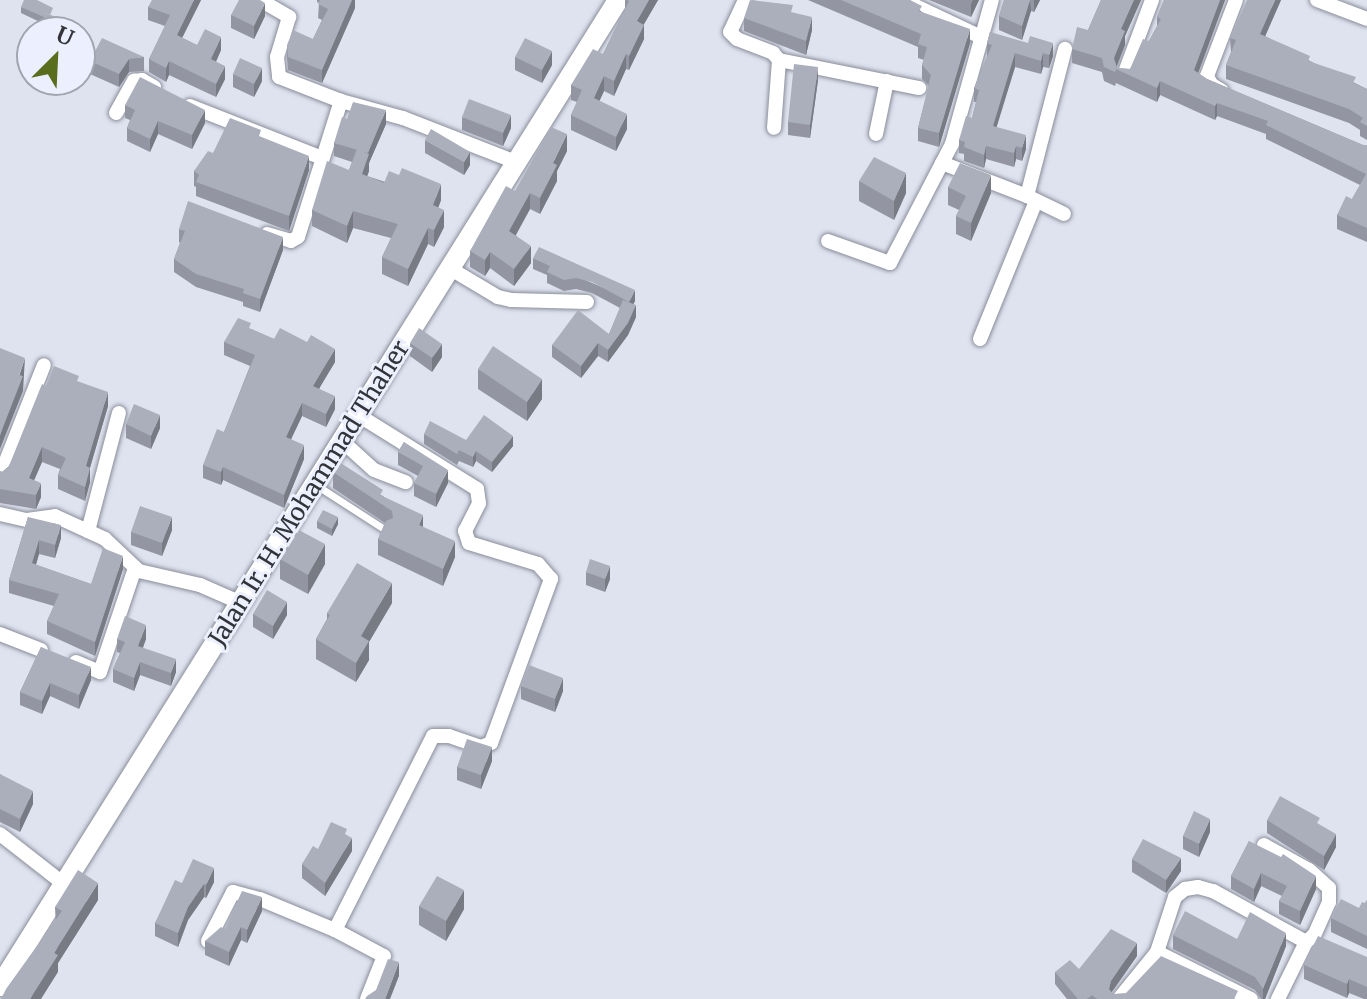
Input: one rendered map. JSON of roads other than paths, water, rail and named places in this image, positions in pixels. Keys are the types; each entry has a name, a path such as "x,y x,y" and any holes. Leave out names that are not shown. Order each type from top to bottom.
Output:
{"main road":[{"name":"Jalan Ir. H. Mohammad Thaher","path":"0,986 618,0"}],"street":[{"path":"260,0 289,17 277,57 279,77 341,101 403,118 516,162"},
{"path":"745,0 730,28 732,36 773,53 779,60 919,88"},
{"path":"903,0 981,37"},
{"path":"828,241 890,263 952,144 992,0"},
{"path":"1124,75 1152,0"},
{"path":"1231,95 1211,84 1207,76 1236,0"},
{"path":"1317,0 1367,19"},
{"path":"980,339 1031,198 1065,49"},
{"path":"774,128 779,60"},
{"path":"116,113 138,79 322,158"},
{"path":"876,134 887,81"},
{"path":"255,230 281,240 291,241 298,237 341,101"},
{"path":"942,163 1064,214"},
{"path":"451,269 498,297 587,302"},
{"path":"0,476 44,365"},
{"path":"88,531 119,413"},
{"path":"335,930 433,736 449,736 481,747 491,743 551,579 538,564 469,543 465,531 479,503 477,489 358,415"},
{"path":"342,441 374,470 406,482"},
{"path":"0,514 27,520 55,516 105,539 135,568 157,577 200,585 239,602"},
{"path":"0,634 100,672 135,568"},
{"path":"0,834 64,884"},
{"path":"1264,845 1309,870 1329,888 1329,902 1316,939 1278,999"},
{"path":"1119,999 1157,952 1175,897 1198,887 1316,939"},
{"path":"208,941 233,892 260,899 335,930 384,956 367,999"},
{"path":"1157,952 1251,999"}],"lane":[{"path":"314,484 387,531"}]}
